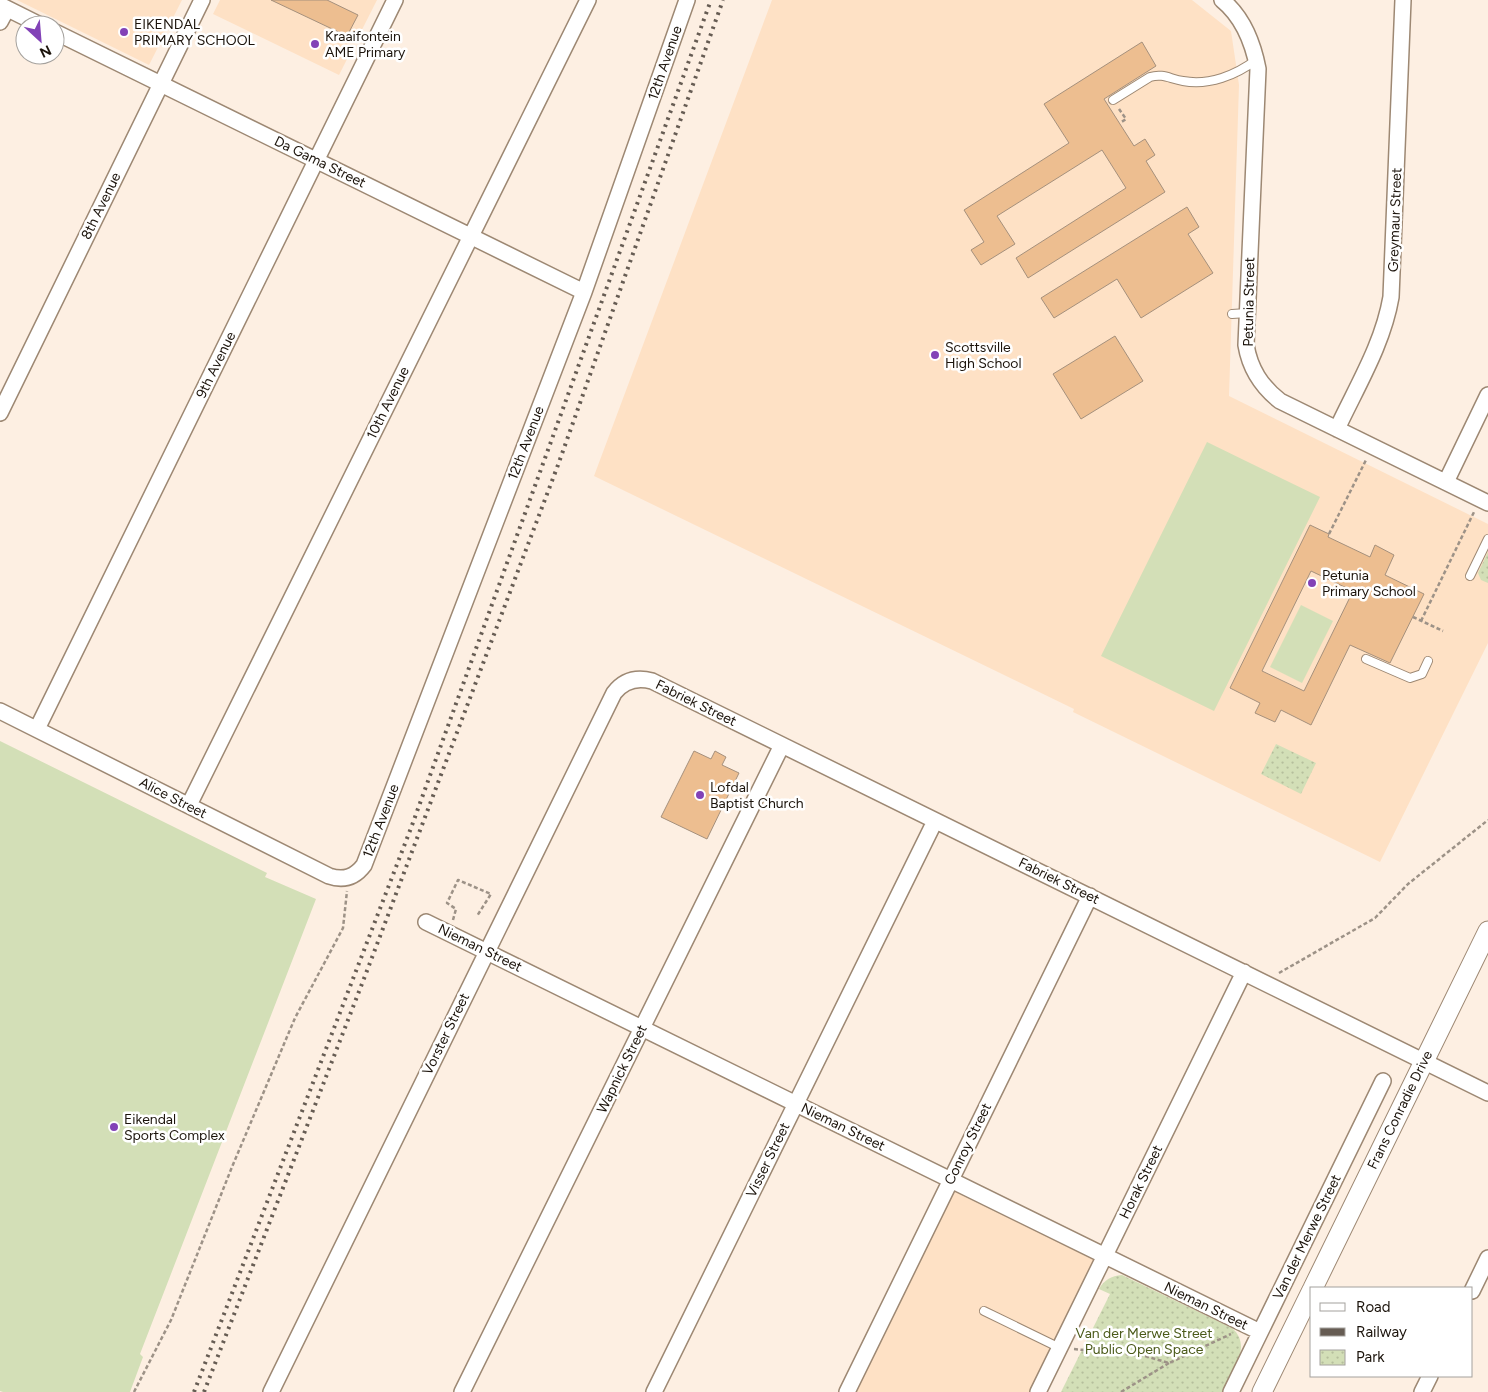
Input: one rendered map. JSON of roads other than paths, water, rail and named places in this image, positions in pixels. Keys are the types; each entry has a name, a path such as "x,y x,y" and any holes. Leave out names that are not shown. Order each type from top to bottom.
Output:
{"street":[{"name":"8th Avenue","path":"0,413 202,0"},
{"name":"9th Avenue","path":"37,729 395,0"},
{"name":"10th Avenue","path":"189,805 588,0"},
{"name":"12th Avenue","path":"348,877 360,870 364,865 584,292 687,0"},
{"name":"Petunia Street","path":"1222,0 1234,12 1244,27 1252,46 1258,70 1246,345 1255,374 1262,385 1280,401 1484,501"},
{"name":"Greymaur Street","path":"1337,429 1380,340 1391,297 1403,0"},
{"path":"2,12 15,16"},
{"name":"Da Gama Street","path":"65,37 584,292"},
{"path":"1446,482 1488,395"},
{"name":"Fabriek Street","path":"629,681 644,679 652,682 1488,1092"},
{"name":"Vorster Street","path":"271,1392 614,693 629,681"},
{"name":"Alice Street","path":"0,711 329,876 342,879 348,877"},
{"name":"Wapnick Street","path":"462,1392 782,745"},
{"name":"Visser Street","path":"654,1392 935,820"},
{"name":"Conroy Street","path":"847,1392 1090,896"},
{"name":"Nieman Street","path":"426,922 1254,1329"},
{"name":"Frans Conradie Drive","path":"1313,1287 1488,931"},
{"name":"Horak Street","path":"1038,1392 1244,972"},
{"name":"Van der Merwe Street","path":"1230,1392 1254,1329 1383,1081"},
{"path":"1473,1289 1488,1258"},
{"name":"Frans Conradie Drive","path":"1262,1392 1310,1293"},
{"path":"1422,1392 1430,1377"}],"lane":[{"path":"1113,100 1150,77 1164,75 1182,81 1198,82 1229,76 1256,60"},
{"path":"1232,314 1247,313"},
{"path":"1470,576 1488,538"},
{"path":"1366,659 1410,678 1422,674 1428,661"},
{"path":"984,1312 1060,1348"}],"railway":[{"path":"194,1392 411,828 711,0"},
{"path":"204,1392 365,976 558,465 723,0"}],"place":[{"name":"EIKENDAL PRIMARY SCHOOL","path":"124,32"},
{"name":"Kraaifontein AME Primary","path":"315,44"},
{"name":"Scottsville High School","path":"935,355"},
{"name":"Petunia Primary School","path":"1312,583"},
{"name":"Lofdal Baptist Church","path":"700,795"},
{"name":"Eikendal Sports Complex","path":"114,1127"}],"park label":[{"name":"Van der Merwe Street Public Open Space","path":"1144,1342"}]}
